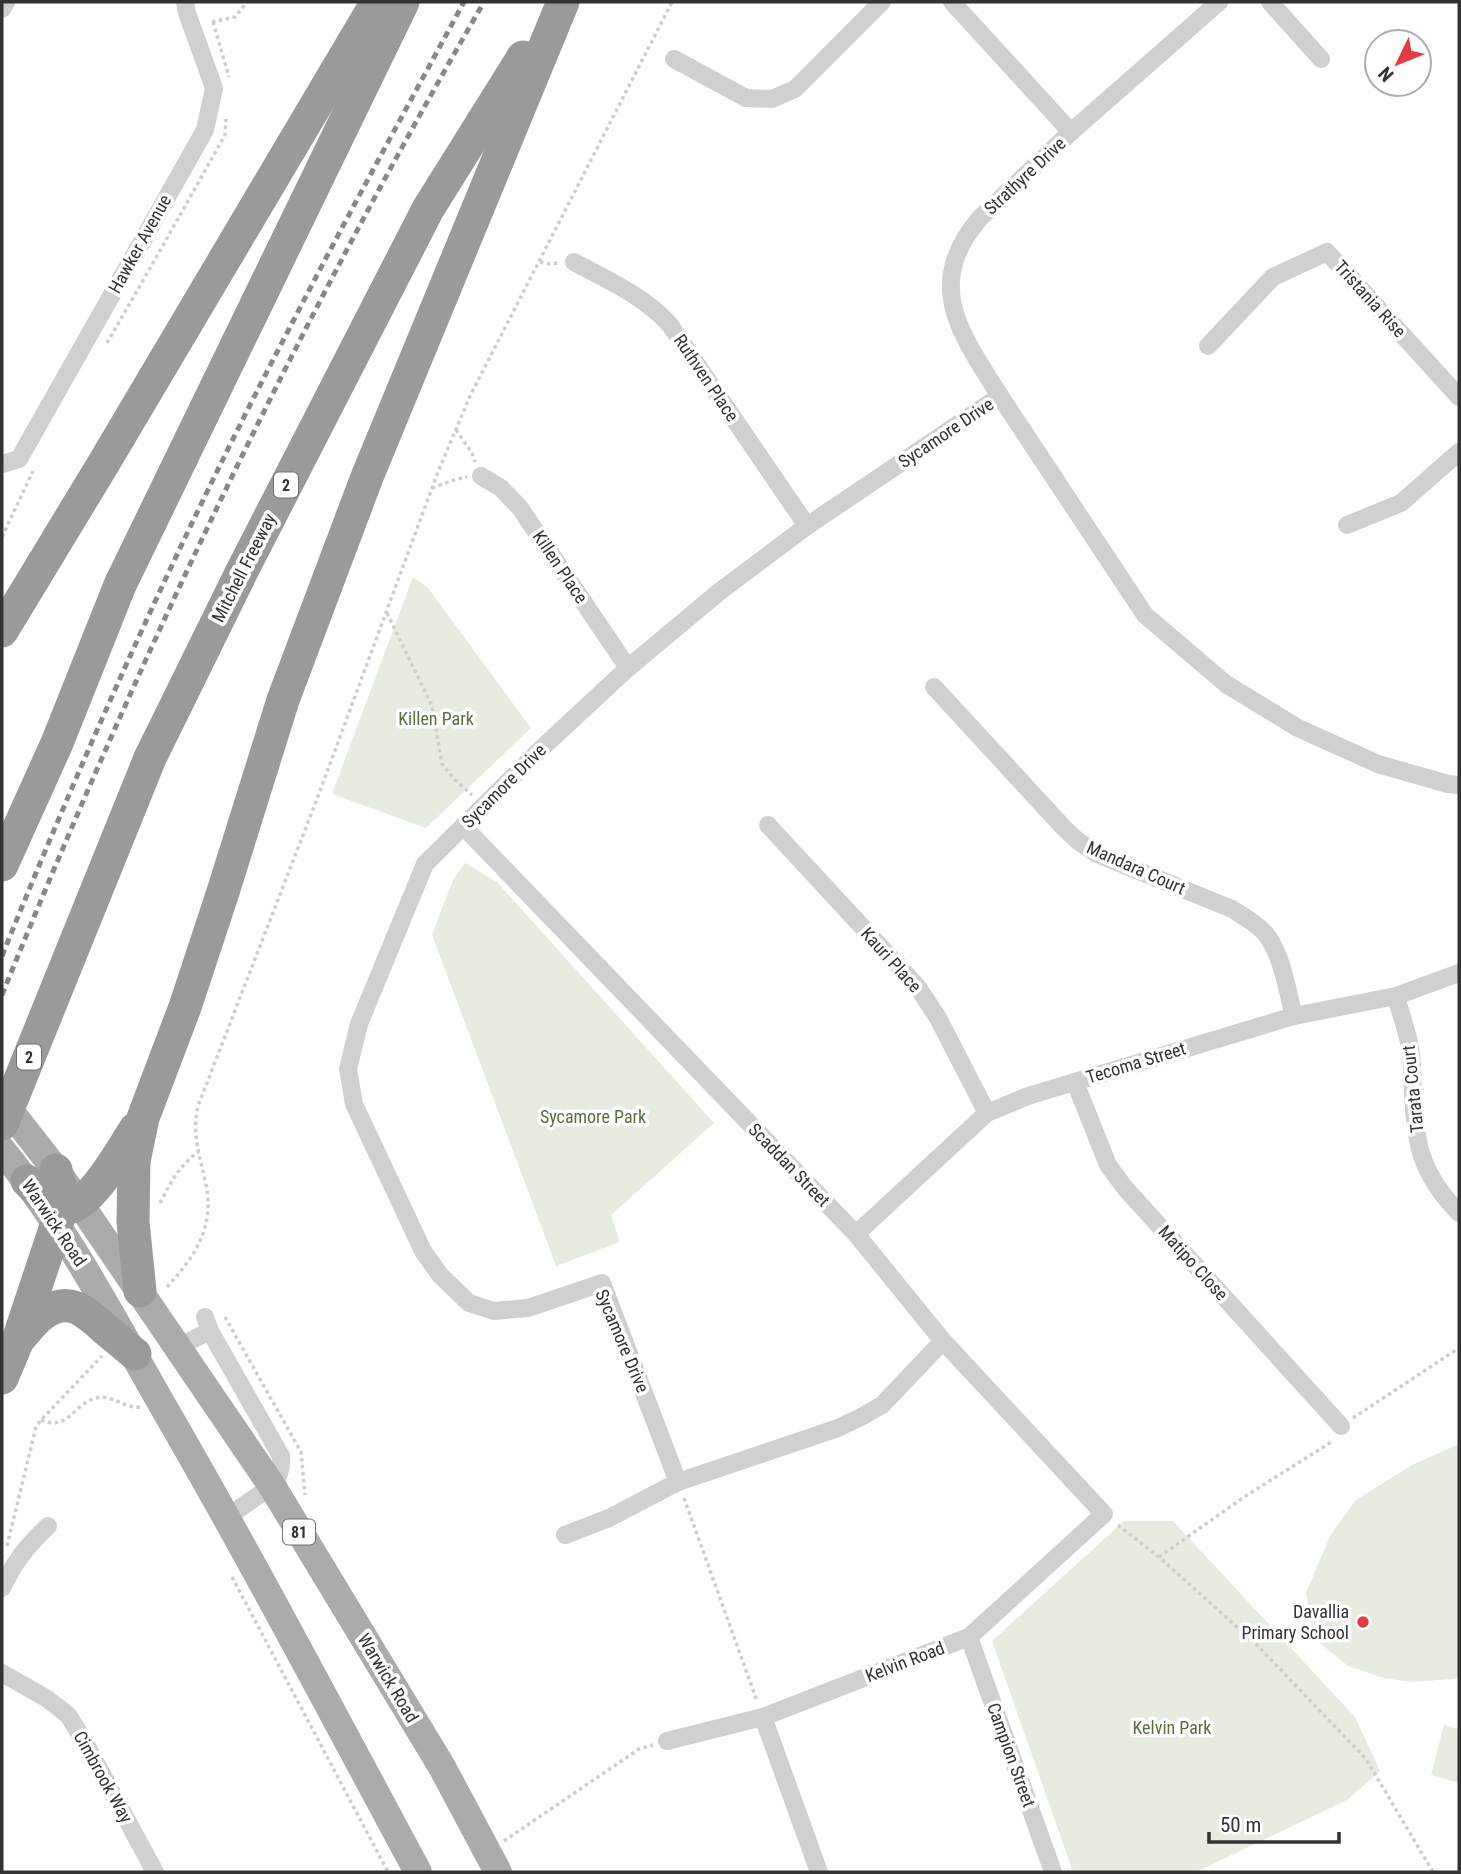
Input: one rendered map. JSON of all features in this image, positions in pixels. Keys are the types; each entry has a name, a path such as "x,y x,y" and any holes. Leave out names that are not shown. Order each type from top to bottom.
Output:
{"highway":[{"path":"2,631 377,2"},
{"path":"2,865 57,744 120,585 403,2"},
{"path":"154,1289 133,1222 134,1161 143,1118 193,982 283,700 367,477 561,2"},
{"name":"Mitchell Freeway","path":"16,1130 150,758 242,570 428,209 561,2"},
{"path":"2,1378 66,1212 94,1190 143,1118"},
{"path":"25,1167 61,1189 66,1212"},
{"path":"18,1340 41,1315 53,1308 72,1306 90,1315 120,1353"}],"main road":[{"name":"Warwick Road","path":"2,1101 16,1130 25,1167"},
{"name":"Warwick Road","path":"66,1212 154,1289 178,1347 272,1486 442,1767 498,1872"},
{"name":"Warwick Road","path":"66,1212 120,1353 158,1396 227,1517 418,1872"}],"street":[{"path":"2,9 6,2"},
{"name":"Hawker Avenue","path":"2,464 19,459 205,130 214,88 185,2"},
{"path":"674,59 746,98 772,99 795,89 882,2"},
{"path":"952,2 1071,132"},
{"name":"Strathyre Drive","path":"1000,396 960,330 954,313 951,278 961,244 981,217 1071,132 1219,2"},
{"path":"1270,2 1321,59"},
{"name":"Tristania Rise","path":"1208,346 1273,277 1327,252 1459,397"},
{"name":"Ruthven Place","path":"574,261 657,311 807,526"},
{"name":"Sycamore Drive","path":"678,1482 602,1283 528,1308 494,1311 469,1303 440,1275 423,1251 354,1104 348,1069 359,1024 425,864 543,747 628,668 719,592 807,526 1000,396 1144,615 1226,684 1298,728 1378,764 1459,785"},
{"path":"1347,525 1401,503 1459,452"},
{"name":"Killen Place","path":"481,476 501,488 520,508 628,668"},
{"name":"Mandara Court","path":"934,687 1078,841 1097,854 1232,909 1265,933 1276,948 1294,1016"},
{"name":"Kauri Place","path":"768,825 916,986 939,1017 987,1113"},
{"name":"Scaddan Street","path":"463,826 856,1234 943,1341 1104,1514"},
{"name":"Tecoma Street","path":"856,1234 987,1113 1028,1096 1294,1016 1396,996 1459,973"},
{"name":"Tarata Court","path":"1396,996 1409,1044 1419,1149 1434,1183 1459,1213"},
{"name":"Matipo Close","path":"1075,1082 1108,1165 1125,1188 1337,1433"},
{"path":"178,1347 207,1324 281,1456 280,1474 272,1486 227,1517"},
{"path":"565,1535 609,1518 678,1482 838,1428 862,1417 881,1405 943,1341"},
{"name":"Kelvin Road","path":"667,1741 763,1717 969,1637 1104,1514"},
{"path":"2,1588 27,1546 48,1526"},
{"name":"Campion Street","path":"969,1637 1053,1872"},
{"name":"Cimbrook Way","path":"2,1673 38,1693 68,1715 155,1872"},
{"path":"763,1717 819,1872"}],"path":[{"path":"192,26 235,18 247,2"},
{"path":"154,1289 195,1254 208,1209 207,1189 195,1129 198,1106 317,799 432,488 470,396 672,2"},
{"path":"432,488 457,479 481,476 472,453 456,430"},
{"path":"387,613 432,706 442,764 455,780 484,806"},
{"path":"157,1209 177,1172 198,1152"},
{"path":"1159,1557 1459,1348"},
{"path":"5,1551 33,1436 41,1420 120,1353"},
{"path":"41,1420 59,1422 96,1398 108,1398 137,1408 158,1396"},
{"path":"678,1482 763,1717"},
{"path":"1104,1514 1159,1557 1257,1645 1366,1759 1433,1872"},
{"path":"232,1578 388,1872"},
{"path":"499,1844 639,1749 667,1741"}],"green space":[{"name":"Killen Park","path":"413,577 428,588 531,728 426,828 332,794"},
{"name":"Sycamore Park","path":"465,863 497,882 714,1123 611,1215 620,1242 556,1266 432,935 453,880"},
{"path":"1459,1444 1459,1676 1454,1679 1411,1682 1384,1678 1348,1666 1314,1638 1306,1593 1331,1534 1356,1500 1412,1465"},
{"name":"Kelvin Park","path":"1124,1521 1173,1521 1355,1717 1380,1771 1347,1800 1196,1872 1073,1872 992,1641"},
{"path":"1444,1725 1459,1729 1459,1783 1431,1775"}],"railway":[{"path":"2,956 102,718 211,484 310,289 464,2"},
{"path":"2,995 110,741 225,490 350,244 484,2"}],"place":[{"name":"Davallia Primary School","path":"1363,1622"}]}
